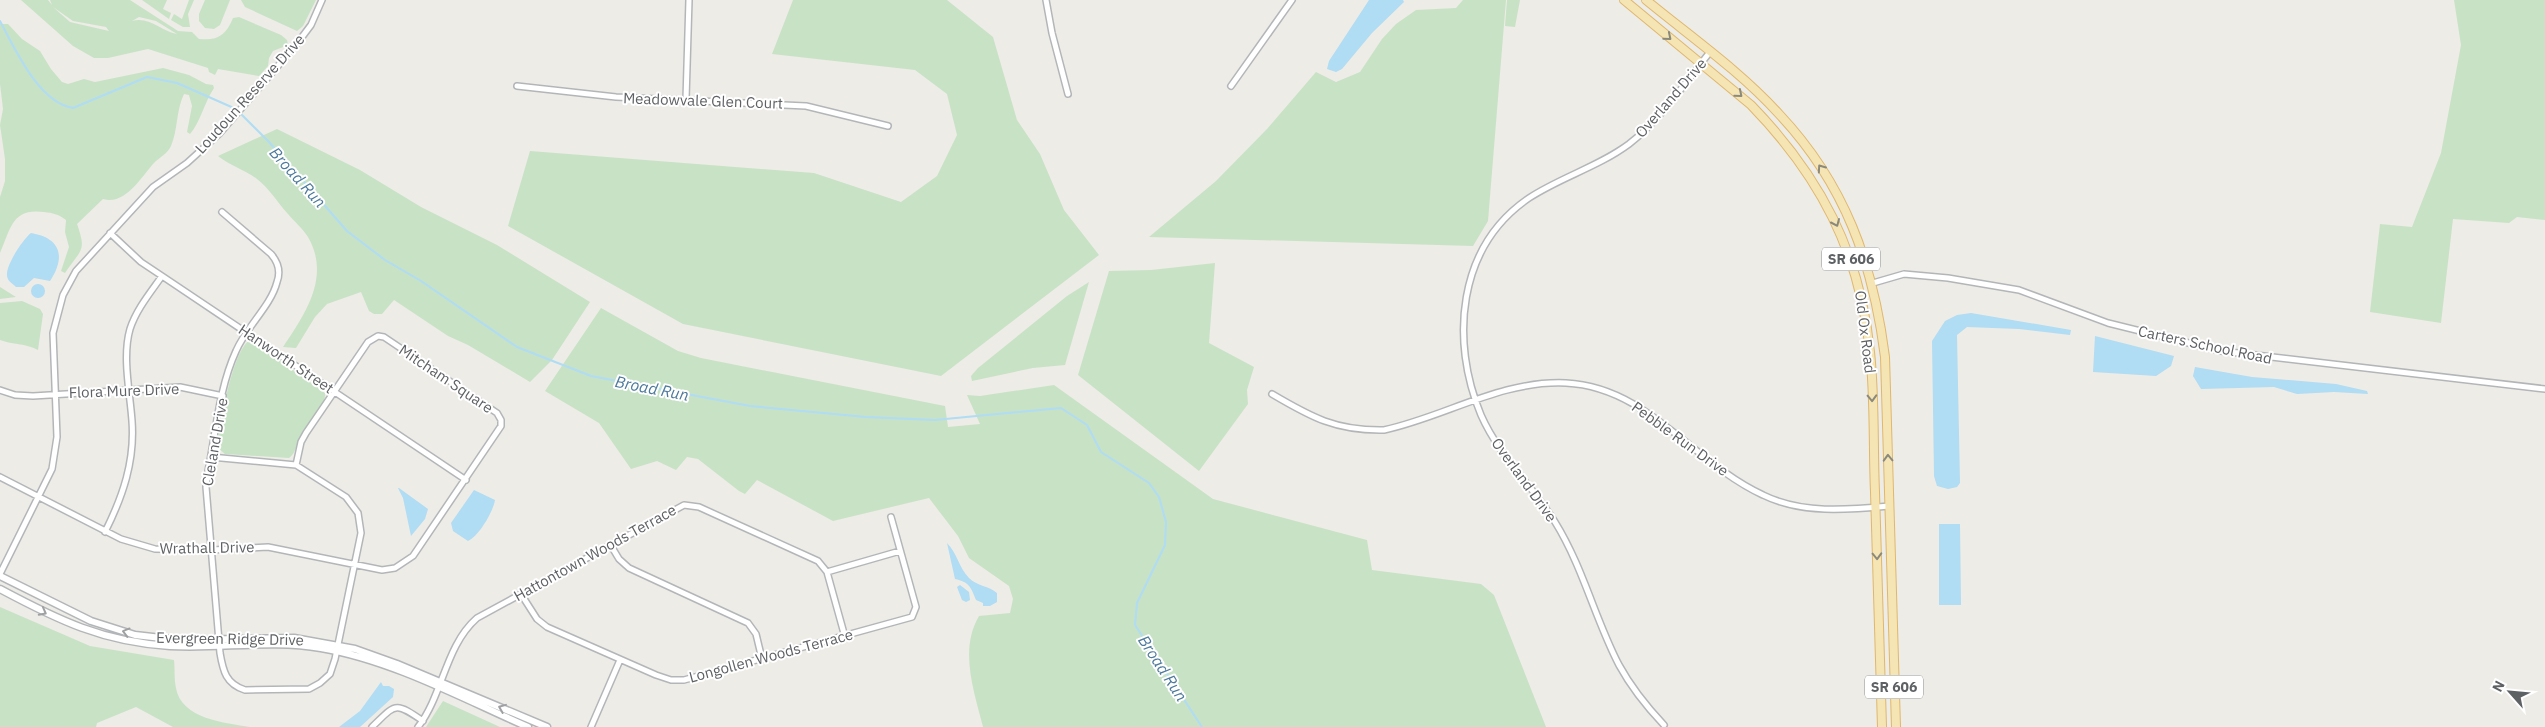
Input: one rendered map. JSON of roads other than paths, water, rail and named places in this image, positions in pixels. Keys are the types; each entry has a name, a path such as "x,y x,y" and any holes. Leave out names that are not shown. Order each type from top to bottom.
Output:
{"main road":[{"name":"Old Ox Road","path":"1624,0 1751,105 1789,147 1830,210 1843,237 1859,284 1870,353 1882,727"},
{"name":"Old Ox Road","path":"1646,0 1710,52 1779,113 1807,148 1840,200 1856,232 1873,284 1885,357 1896,727"}],"street":[{"name":"Loudoun Reserve Drive","path":"0,575 40,498 52,469 57,437 53,333 63,295 86,258 153,187 187,163 220,133 256,92 307,30 322,0"},
{"path":"686,99 689,0"},
{"path":"1046,0 1052,33 1068,94"},
{"path":"1231,86 1292,0"},
{"name":"Overland Drive","path":"1664,726 1644,704 1620,666 1565,539 1547,508 1498,446 1476,400 1463,351 1463,314 1474,269 1493,236 1526,200 1606,160 1638,136 1710,52"},
{"name":"Meadowvale Glen Court","path":"517,86 616,97 806,106 888,126"},
{"name":"Cleland Drive","path":"222,212 271,254 278,268 276,287 245,332 229,366 206,488 223,671 235,687 245,690 309,689 320,683 330,674 337,648 360,533 358,512 346,497 296,465"},
{"name":"Hanworth Street","path":"110,233 141,262 466,480"},
{"name":"Carters School Road","path":"1873,284 1904,274 1948,278 2019,290 2108,323 2221,351 2545,390"},
{"path":"105,532 120,503 130,464 132,439 127,356 130,329 143,304 162,276"},
{"name":"Mitcham Square","path":"296,465 302,442 372,338 384,337 497,413 501,420 501,426 413,556 390,570 354,566"},
{"name":"Pebble Run Drive","path":"1272,394 1315,419 1342,428 1362,431 1385,430 1524,385 1565,383 1592,387 1618,395 1639,406 1734,479 1763,495 1784,503 1810,509 1889,506"},
{"name":"Flora Mure Drive","path":"0,390 15,394 54,394 180,387 223,396"},
{"path":"211,457 296,465"},
{"name":"Wrathall Drive","path":"0,477 105,532 130,543 155,549 212,550 254,546 268,547 354,566"},
{"name":"Hattontown Woods Terrace","path":"418,727 423,721 460,639 468,626 481,615 679,506 692,504 809,555 822,564 827,572"},
{"name":"Longollen Woods Terrace","path":"521,594 532,614 543,625 662,677 680,680 908,619 915,613 916,607 891,517"},
{"path":"610,544 622,562 633,571 748,623 756,634 762,659"},
{"path":"845,637 827,572 900,551"},
{"name":"Evergreen Ridge Drive","path":"0,575 67,611 108,627 164,639 219,643"},
{"name":"Evergreen Ridge Drive","path":"0,589 67,624 111,637 170,646 219,643 273,643 337,648 384,664 547,727"},
{"path":"591,727 620,660"},
{"name":"Evergreen Ridge Drive","path":"439,685 528,727"},
{"path":"372,727 392,708 397,706 423,721"}],"water":[{"path":"1369,0 1403,0 1404,2 1372,33 1342,69 1336,72 1327,69 1329,61"},
{"path":"31,233 49,239 54,244 58,250 58,264 50,281 34,278 24,287 16,287 8,279 7,271 16,252"},
{"path":"38,284 43,286 45,291 43,296 38,298 33,296 31,291 33,286"},
{"path":"1971,313 2071,330 2070,335 2019,329 1967,327 1957,335 1960,483 1957,487 1948,489 1937,486 1934,476 1932,341 1945,321 1957,315"},
{"path":"2095,336 2174,356 2171,366 2156,376 2093,372"},
{"path":"2195,367 2252,377 2336,384 2367,391 2368,394 2334,392 2297,394 2274,387 2201,389 2193,376"},
{"path":"399,488 428,509 425,519 411,536 403,498"},
{"path":"474,490 495,500 485,523 477,534 468,541 453,531 451,523"},
{"path":"1939,524 1960,524 1961,605 1939,605"},
{"path":"947,543 969,578 997,593 997,602 990,606 983,606 983,603 976,600 969,586 955,579"},
{"path":"960,585 969,592 970,600 966,602 962,600 957,587"},
{"path":"381,682 383,686 389,686 394,689 393,697 360,727 339,727 360,711"}],"waterway":[{"name":"Broad Run","path":"0,21 29,73 49,96 61,104 73,108 147,77 177,83 236,109 269,142 347,231 385,260 421,281 517,347 591,376 750,406 866,417 935,420 1061,408 1087,425 1101,452 1149,483 1159,497 1166,522 1165,545 1137,603 1135,625 1202,727"}]}
